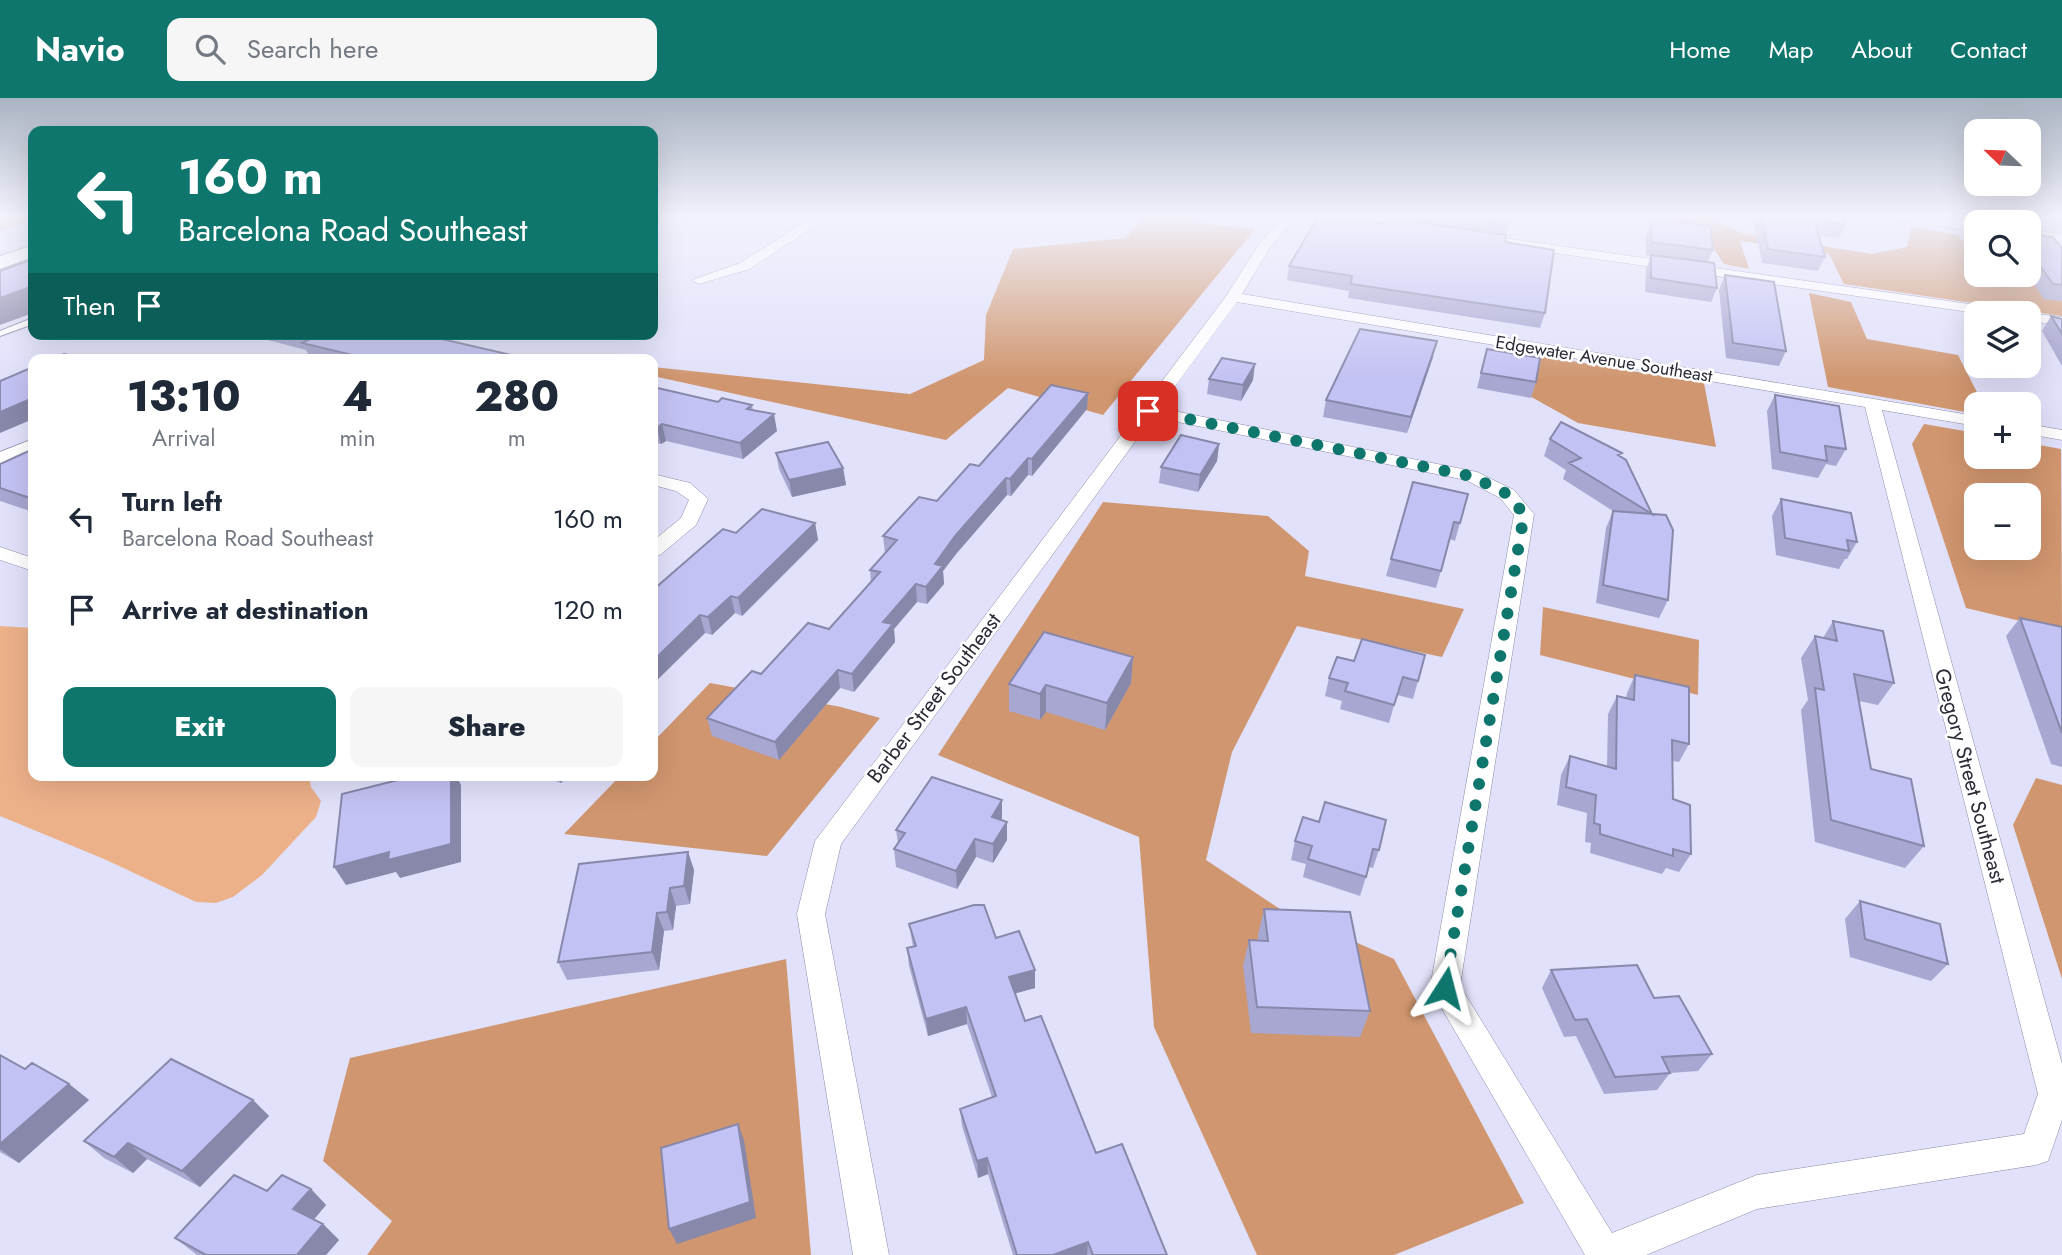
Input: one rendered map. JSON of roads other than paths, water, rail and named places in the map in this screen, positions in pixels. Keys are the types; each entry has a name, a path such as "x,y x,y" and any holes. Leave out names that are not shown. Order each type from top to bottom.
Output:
{"street":[{"path":"699,280 729,271"},
{"name":"Barber Street Southeast","path":"871,1255 811,914 828,841 1233,297 1249,271"},
{"path":"1707,271 1964,307"},
{"name":"Edgewater Avenue Southeast","path":"1233,297 1964,419"},
{"path":"2041,319 2062,321"},
{"name":"Gregory Street Southeast","path":"1605,1255 1757,1192 2036,1149 2054,1094 1872,403"},
{"path":"1148,411 1471,476 1507,494 1524,514 1445,988 1605,1255"},
{"path":"2041,431 2062,435"},
{"path":"0,459 28,446"},
{"path":"658,480 683,487 699,499 689,521 658,547"},
{"path":"0,552 28,563"}],"lane":[{"path":"0,334 28,323"}]}
